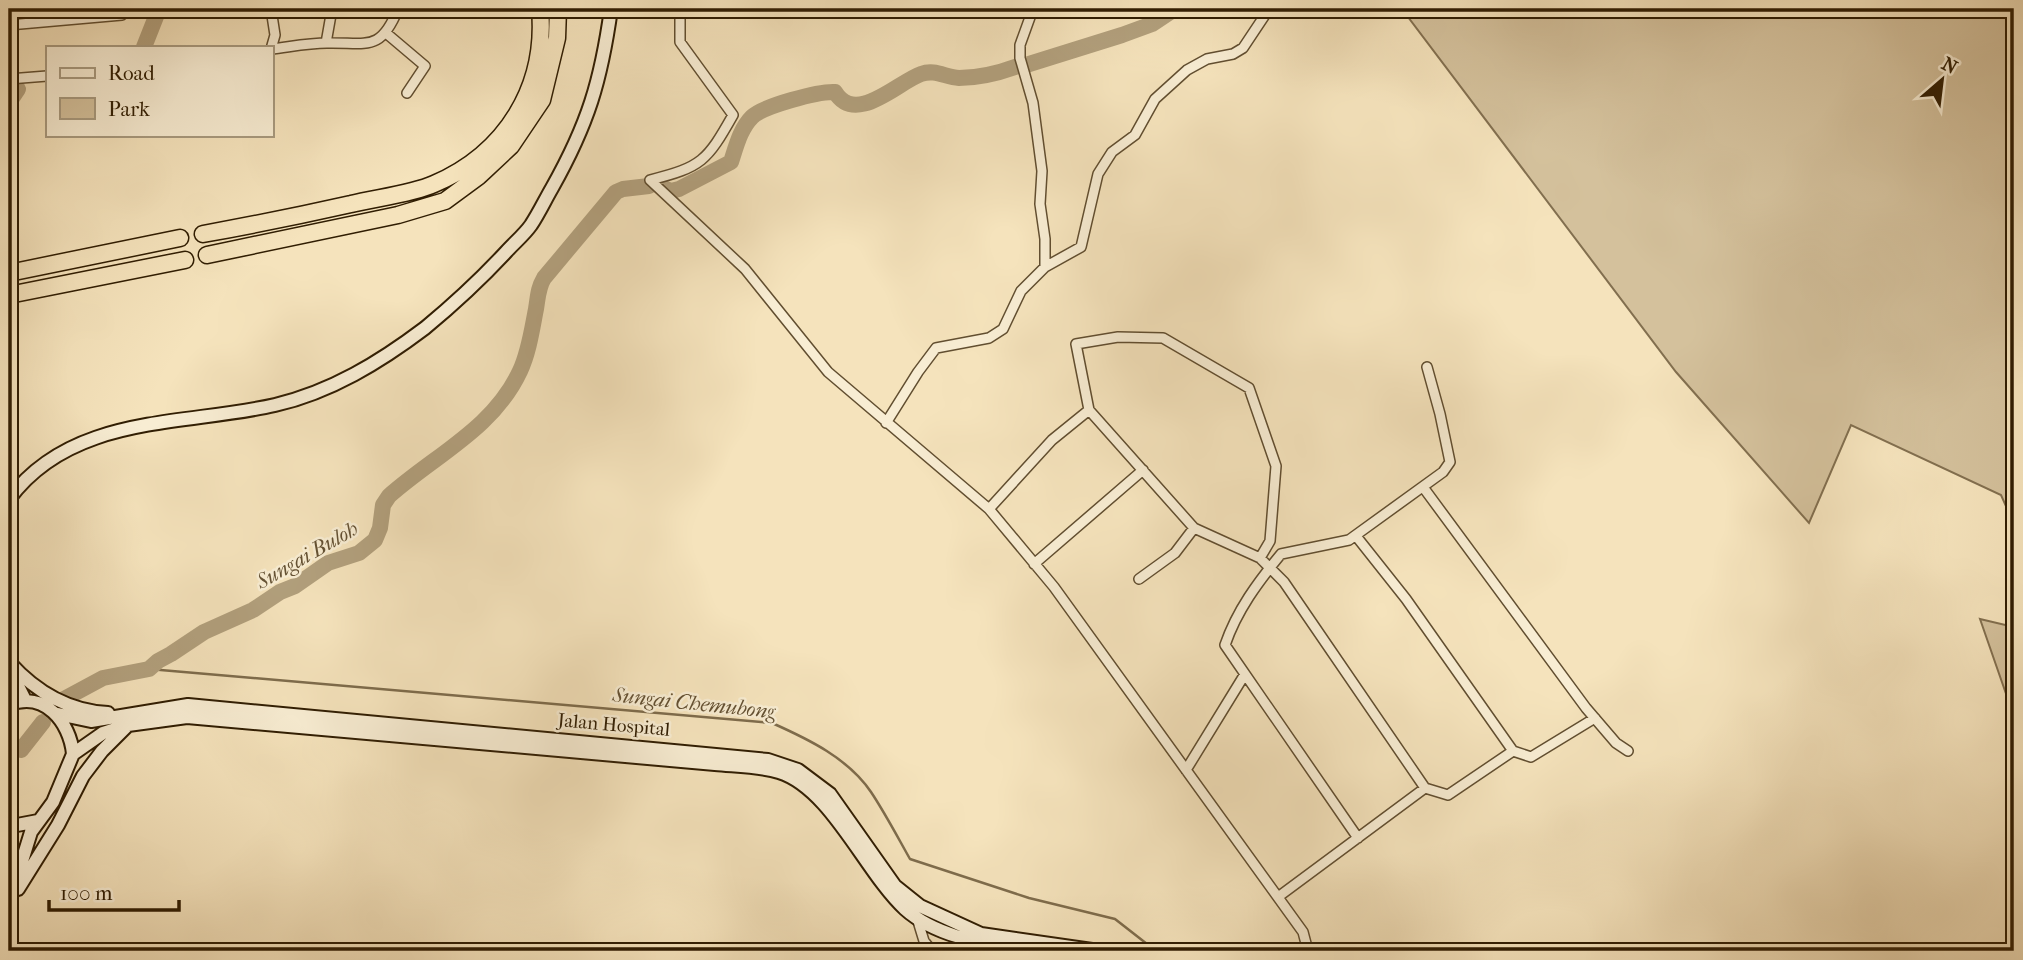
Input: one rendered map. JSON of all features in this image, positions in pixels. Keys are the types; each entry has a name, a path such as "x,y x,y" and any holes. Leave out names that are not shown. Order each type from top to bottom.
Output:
{"highway":[{"path":"203,234 288,219 433,185 467,166 498,140 521,110 535,76 542,44 540,9"},
{"path":"207,255 398,215 445,201 479,176 511,146 542,100 557,38 558,9"},
{"path":"9,273 180,238"},
{"path":"73,260 77,282"},
{"path":"9,295 185,260"}],"main road":[{"path":"9,499 38,467 81,441 135,428 277,405 321,390 391,354 451,307 471,290 530,226 573,150 592,106 602,70 611,9"},
{"path":"9,662 26,681 71,707 128,720 83,776 9,903"},
{"path":"9,668 24,700 9,705"},
{"name":"Jalan Hospital","path":"24,700 41,704 58,714 91,721 128,720 188,705 768,760 798,770 830,794 895,886 937,928 972,940 1026,951"},
{"path":"9,903 26,845 38,821 53,802 73,754 67,729 58,714"},
{"name":"Jalan Hospital","path":"73,754 128,720"},
{"path":"66,809 69,768"},
{"path":"9,822 17,825 38,821"},
{"name":"Jalan Hospital","path":"918,911 981,934 1099,951"}],"street":[{"path":"271,9 275,35 272,46"},
{"path":"326,43 332,9"},
{"path":"273,49 326,43 373,42 386,33 398,9"},
{"path":"680,9 680,42 733,115 712,152 685,172 650,180 745,269 828,372 989,509 1054,587 1278,897 1303,932 1308,951"},
{"path":"1034,9 1020,45 1020,58 1033,103 1042,171 1040,204 1045,239 1045,267"},
{"path":"886,423 936,348 989,338 1003,329 1021,291 1045,267 1081,247 1098,174 1112,152 1135,135 1155,99 1187,69 1207,59 1233,54 1243,48 1269,9"},
{"path":"9,25 122,15"},
{"path":"386,33 425,66 407,93"},
{"path":"9,79 46,76"},
{"path":"1260,558 1270,541 1276,466 1249,388 1163,338 1118,337 1076,344 1088,410 1194,528 1260,558 1284,582 1425,788 1448,795 1513,751"},
{"path":"1358,838 1225,645 1233,621 1281,554 1349,540 1443,472 1450,461 1427,367"},
{"path":"989,509 1052,440 1088,410"},
{"path":"1034,564 1143,471"},
{"path":"1423,486 1595,718 1616,743 1628,751"},
{"path":"1139,579 1175,553 1194,528"},
{"path":"1356,536 1406,599 1513,751 1531,757 1595,718"},
{"path":"1186,770 1245,674"},
{"path":"1278,897 1425,788"},
{"path":"918,911 924,941 932,951"}],"green space":[{"path":"1402,9 2014,9 2014,524 2001,495 1851,425 1809,523 1676,372"},
{"path":"1980,619 2014,627 2014,716 2012,711"}],"waterway":[{"path":"144,46 159,9"},
{"name":"Sungai Buloh","path":"1026,65 1152,24 1173,10 1198,9"},
{"name":"Sungai Buloh","path":"664,188 671,191 679,189 731,162 744,127 752,117 779,104 835,92 844,101 854,105 877,99 921,74 935,73 966,78 989,75 1018,66"},
{"path":"9,157 10,101 18,89"},
{"name":"Sungai Buloh","path":"64,699 103,678 149,669 204,632 253,610 328,563 359,553 375,540 380,528 383,505 389,496 462,440 495,409 509,391 526,356 539,289 544,278 616,192 649,186"},
{"name":"Sungai Chemubong","path":"149,669 772,723 813,743 851,769 871,792 910,859 1029,898 1115,919 1156,951"},
{"name":"Sungai Buloh","path":"21,750 43,722"}]}
